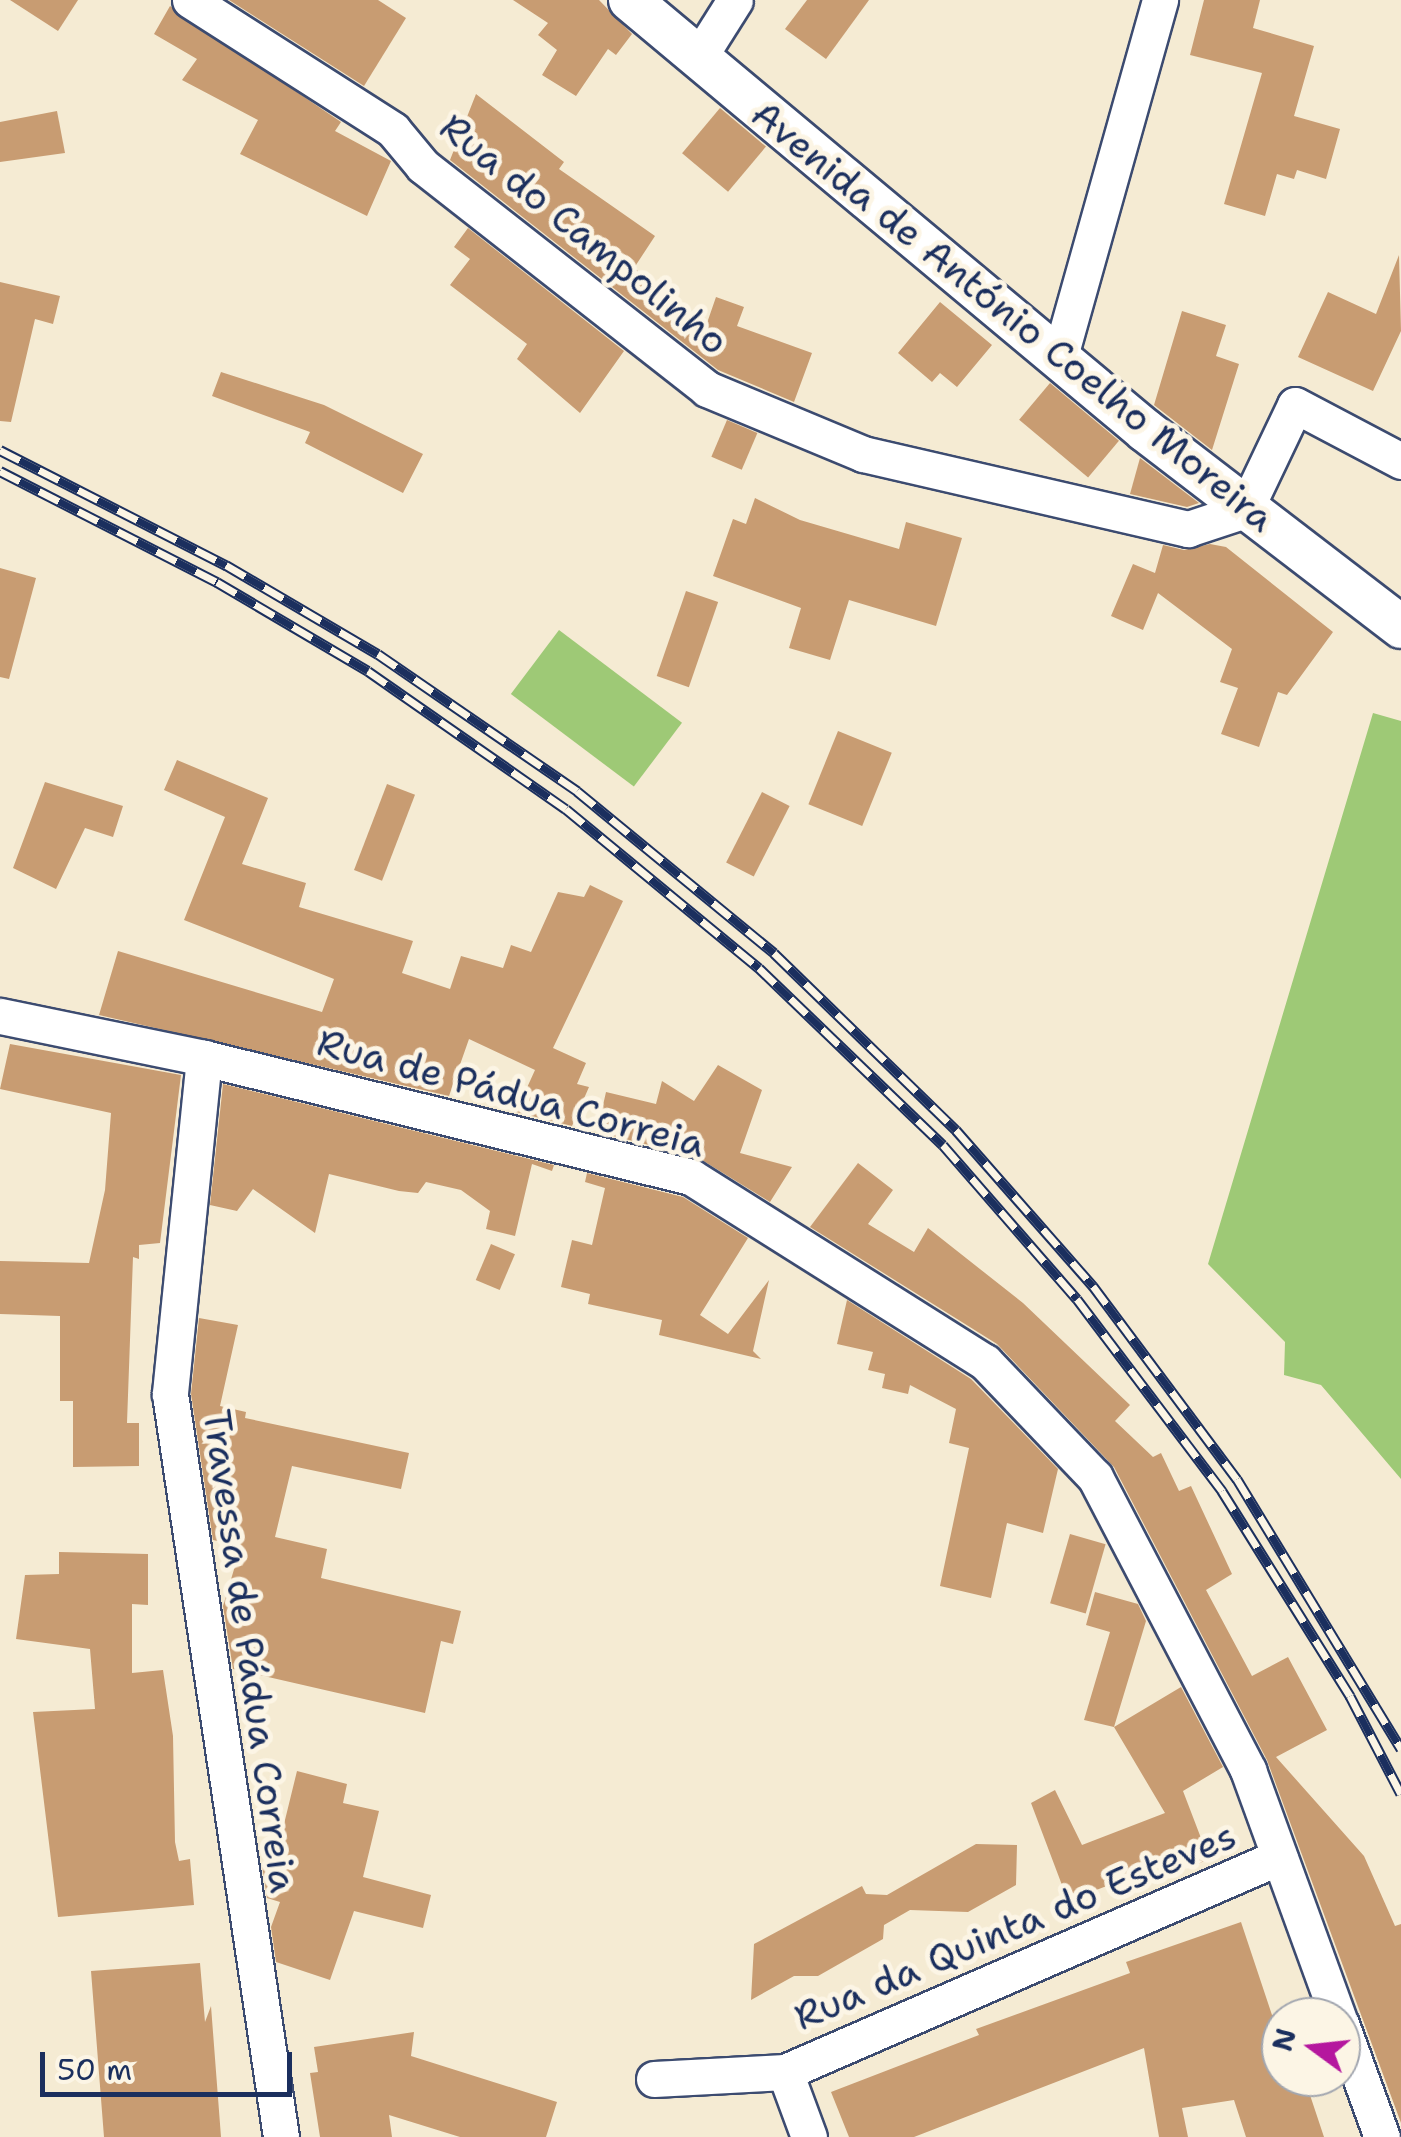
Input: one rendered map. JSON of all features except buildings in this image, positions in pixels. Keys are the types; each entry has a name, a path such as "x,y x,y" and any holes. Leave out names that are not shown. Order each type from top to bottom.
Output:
{"street":[{"name":"Rua do Campolinho","path":"190,0 393,130 423,166 707,388 863,454 1188,530 1246,510"},
{"name":"Avenida de António Coelho Moreira","path":"630,0 1246,510 1401,626"},
{"path":"699,57 735,0"},
{"path":"1060,356 1160,0"},
{"path":"1246,510 1295,404 1401,461"},
{"name":"Rua de Pádua Correia","path":"0,1016 204,1058 692,1177 984,1362 1095,1477 1248,1770 1331,1997"},
{"name":"Travessa de Pádua Correia","path":"204,1058 170,1394 281,2137"},
{"name":"Rua da Quinta do Esteves","path":"785,2072 1280,1857"},
{"path":"654,2079 785,2072 809,2137"},
{"path":"1361,2079 1382,2137"}],"green space":[{"path":"559,630 682,723 634,787 511,694"},
{"path":"1373,713 1401,721 1401,1479 1321,1385 1284,1375 1285,1342 1208,1264"}],"railway":[{"path":"0,450 226,565 378,654 577,791 774,953 956,1130 1093,1286 1237,1479 1401,1749"},
{"path":"0,471 217,582 368,671 566,809 759,968 943,1145 1077,1299 1222,1491 1350,1696 1401,1794"}]}
